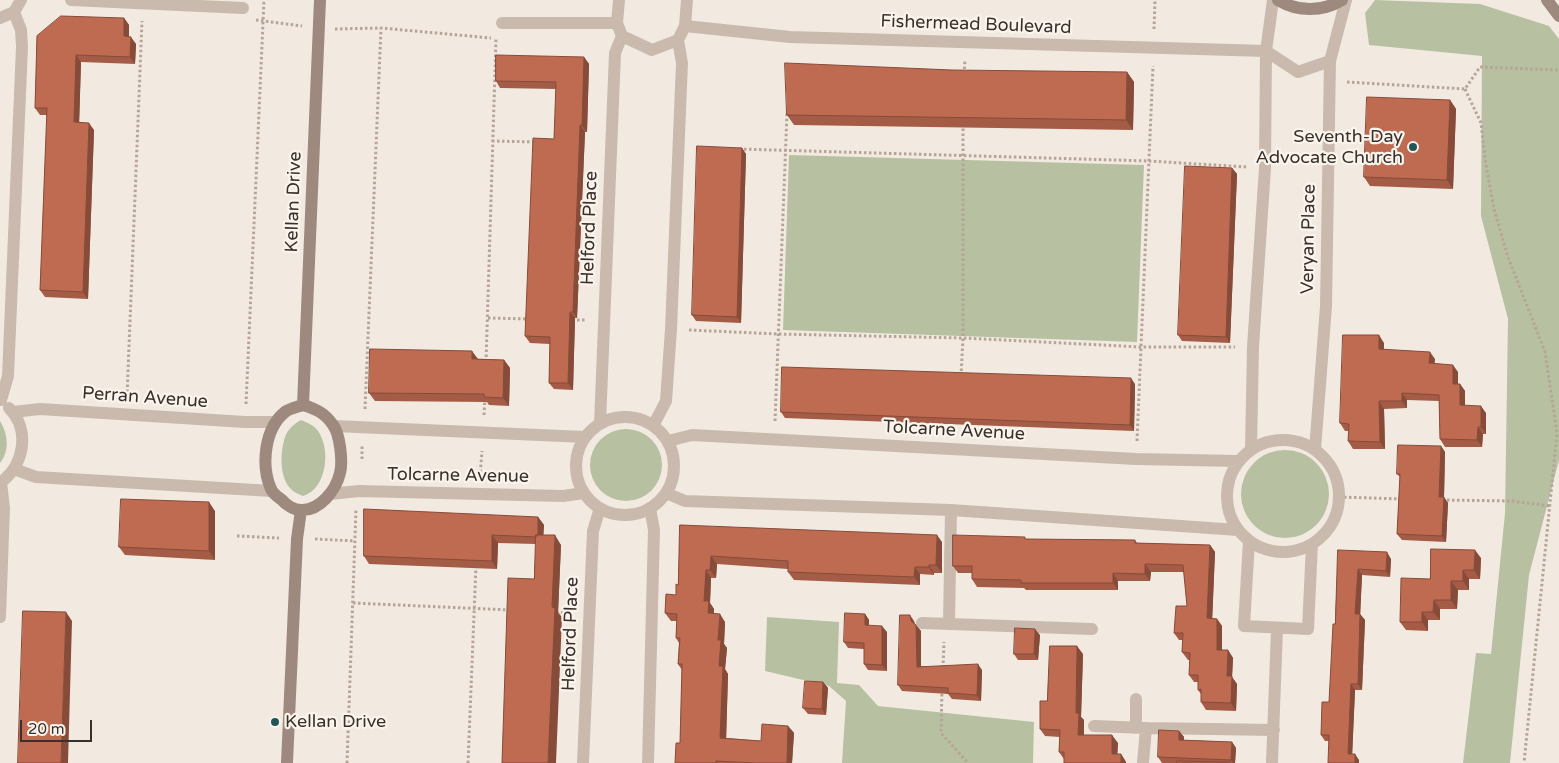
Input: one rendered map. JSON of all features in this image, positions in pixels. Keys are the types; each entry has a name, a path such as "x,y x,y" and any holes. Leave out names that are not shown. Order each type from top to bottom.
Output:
{"street":[{"path":"0,18 14,12 21,0"},
{"path":"71,0 243,8"},
{"name":"Kellan Drive","path":"303,405 320,0"},
{"path":"618,0 617,23 622,36 652,50 678,40 686,26 687,0"},
{"path":"1251,449 1253,347 1265,168 1266,51 1273,0"},
{"path":"1278,0 1287,6 1312,10 1332,6 1342,0"},
{"name":"Veryan Place","path":"1315,450 1326,306 1330,61 1346,0"},
{"path":"1547,0 1559,16"},
{"path":"0,617 4,508 0,483 14,469 22,448 20,424 13,412 0,400 8,376 22,47 21,30 14,12"},
{"path":"502,23 617,23"},
{"name":"Fishermead Boulevard","path":"686,26 790,37 1266,51"},
{"name":"Helford Place","path":"600,424 615,53 622,36"},
{"path":"653,426 666,401 671,329 682,63 678,40"},
{"path":"1266,51 1298,72 1330,61"},
{"path":"303,405 319,410 334,426 340,448 340,473 330,494 317,506 302,510 287,506 272,491 265,468 267,443 276,422 286,411 303,405"},
{"name":"Perran Avenue","path":"13,412 40,408 246,422 276,422"},
{"path":"627,416 641,419 653,426 668,440 674,458 673,476 666,493 650,508 634,514 617,514 600,508 584,493 578,480 576,465 578,450 585,437 600,424 613,418 627,416"},
{"path":"334,426 585,437"},
{"name":"Tolcarne Avenue","path":"668,440 692,435 1136,459 1238,461"},
{"path":"1286,440 1301,443 1315,450 1330,466 1337,481 1339,498 1336,513 1322,536 1312,544 1296,550 1280,552 1264,549 1249,541 1238,530 1229,514 1227,495 1230,477 1238,461 1251,449 1270,441 1286,440"},
{"path":"14,469 36,477 272,491"},
{"name":"Tolcarne Avenue","path":"330,494 359,491 563,496 584,493"},
{"path":"666,493 685,501 951,510 1238,530"},
{"name":"Helford Place","path":"583,763 592,532 600,508"},
{"path":"648,763 654,530 650,508"},
{"path":"287,763 297,538 302,510"},
{"path":"949,623 951,510"},
{"path":"1249,541 1244,626 1277,629 1308,629 1312,544"},
{"path":"922,622 1092,629"},
{"path":"1272,763 1277,629"},
{"path":"1136,699 1144,763"},
{"path":"1094,726 1274,730"}],"path":[{"path":"246,422 264,0"},
{"path":"1136,459 1156,0"},
{"path":"126,414 143,3"},
{"path":"243,8 244,20 263,20 318,29 381,28 496,38"},
{"path":"486,366 496,38 502,23"},
{"path":"364,427 381,28"},
{"path":"964,80 965,42"},
{"path":"1465,89 1480,67 1559,70"},
{"path":"1329,81 1465,89"},
{"path":"1465,89 1481,123 1494,209 1508,257 1545,352 1557,433 1524,763"},
{"path":"774,439 787,113"},
{"path":"961,384 963,338 963,118"},
{"path":"492,141 542,142"},
{"path":"737,149 1149,161 1265,168"},
{"path":"488,318 536,319"},
{"path":"566,320 604,320"},
{"path":"671,329 778,334 963,338 1141,347 1253,347"},
{"path":"479,494 485,395"},
{"path":"1339,498 1406,499"},
{"path":"1435,500 1512,501 1550,506"},
{"path":"347,763 356,507"},
{"path":"468,763 476,561"},
{"path":"353,603 512,610"},
{"path":"549,612 577,613"},
{"path":"942,674 943,645 949,623"},
{"path":"942,684 941,733 968,763"}],"green space":[{"path":"1375,0 1480,4 1549,26 1559,39 1559,460 1529,575 1510,763 1463,763 1476,653 1491,654 1505,513 1508,319 1481,216 1482,56 1369,45 1365,13"},
{"path":"789,155 1144,165 1137,342 783,330"},
{"path":"301,420 318,431 325,448 322,477 311,492 303,496 293,491 288,485 282,465 282,450 285,437 292,427"},
{"path":"0,421 5,431 7,448 0,463"},
{"path":"633,429 652,439 660,451 662,465 660,479 652,491 640,499 619,501 600,491 592,479 590,458 600,439 612,431"},
{"path":"1285,450 1302,453 1310,457 1322,469 1326,477 1329,494 1326,511 1322,519 1310,531 1302,535 1285,538 1268,535 1260,531 1248,519 1244,511 1241,494 1244,477 1248,469 1260,457 1268,453"},
{"path":"767,617 839,622 837,683 859,685 878,706 1034,722 1033,763 842,763 846,701 829,686 765,671"}],"building":[{"path":"61,16 124,18 124,36 131,37 130,57 76,55 74,122 89,123 83,292 40,290 47,108 35,108 37,36"},
{"path":"496,55 584,57 573,312 570,312 568,383 549,383 550,337 525,336 533,138 554,139 556,82 496,81"},
{"path":"785,63 952,70 1127,72 1126,120 787,115"},
{"name":"Seventh-Day Advocate Church","path":"1367,97 1450,100 1447,180 1364,177"},
{"path":"697,146 742,148 737,317 692,315"},
{"path":"1185,166 1232,168 1226,337 1178,335"},
{"path":"1343,335 1379,335 1379,349 1430,352 1429,363 1453,365 1453,384 1460,384 1460,405 1481,406 1481,427 1478,427 1477,440 1440,439 1439,395 1402,393 1402,401 1379,401 1380,442 1348,441 1349,424 1340,423"},
{"path":"370,349 472,351 472,359 504,360 503,398 484,397 484,394 369,393"},
{"path":"782,367 1131,378 1130,425 781,412"},
{"path":"1398,445 1441,446 1439,497 1444,497 1442,536 1397,534 1400,474 1397,474"},
{"path":"121,499 209,502 209,551 119,547"},
{"path":"364,509 538,517 538,535 536,537 492,535 492,561 364,556"},
{"path":"680,525 937,535 936,565 915,567 914,577 788,572 788,561 711,556 710,570 706,570 704,601 709,601 708,613 720,614 719,666 723,666 720,738 761,741 762,724 788,726 787,763 716,761 716,763 675,763 676,743 680,743 682,664 678,664 680,638 676,638 677,614 665,613 666,594 676,595 676,584 678,585"},
{"path":"536,535 555,535 552,607 555,608 548,763 502,763 508,578 534,579"},
{"path":"953,535 1025,537 1025,539 1135,540 1135,543 1210,545 1207,618 1217,619 1217,650 1228,650 1227,676 1232,676 1231,703 1201,702 1201,689 1198,690 1198,675 1189,675 1190,653 1182,652 1183,633 1174,633 1176,606 1187,606 1183,565 1145,564 1145,574 1113,573 1113,583 1021,583 1021,580 972,579 972,566 953,566"},
{"path":"1431,549 1475,550 1474,570 1463,570 1463,581 1451,581 1451,600 1434,600 1433,612 1422,612 1422,622 1400,622 1401,578 1430,579"},
{"path":"1338,550 1387,552 1386,571 1358,569 1355,614 1360,614 1358,684 1351,684 1348,754 1355,754 1355,763 1328,763 1329,735 1321,735 1322,702 1329,702"},
{"path":"23,611 66,612 61,763 18,763"},
{"path":"845,613 865,614 865,625 882,626 882,665 864,664 864,643 844,642"},
{"path":"900,615 910,615 911,621 916,625 917,667 978,664 977,695 948,693 948,688 898,685"},
{"path":"1015,628 1035,629 1034,654 1014,654"},
{"path":"1050,646 1077,646 1076,713 1079,713 1078,735 1112,735 1112,754 1121,754 1121,763 1064,763 1064,752 1059,752 1060,730 1040,729 1040,701 1047,701"},
{"path":"805,681 823,682 822,709 803,708"},
{"path":"1159,730 1179,731 1179,740 1232,742 1231,760 1158,757"},
{"path":"1177,761 1230,762 1230,763 1177,763"}],"place":[{"name":"Seventh-Day Advocate Church","path":"1413,147"},
{"name":"Kellan Drive","path":"275,722"}]}
